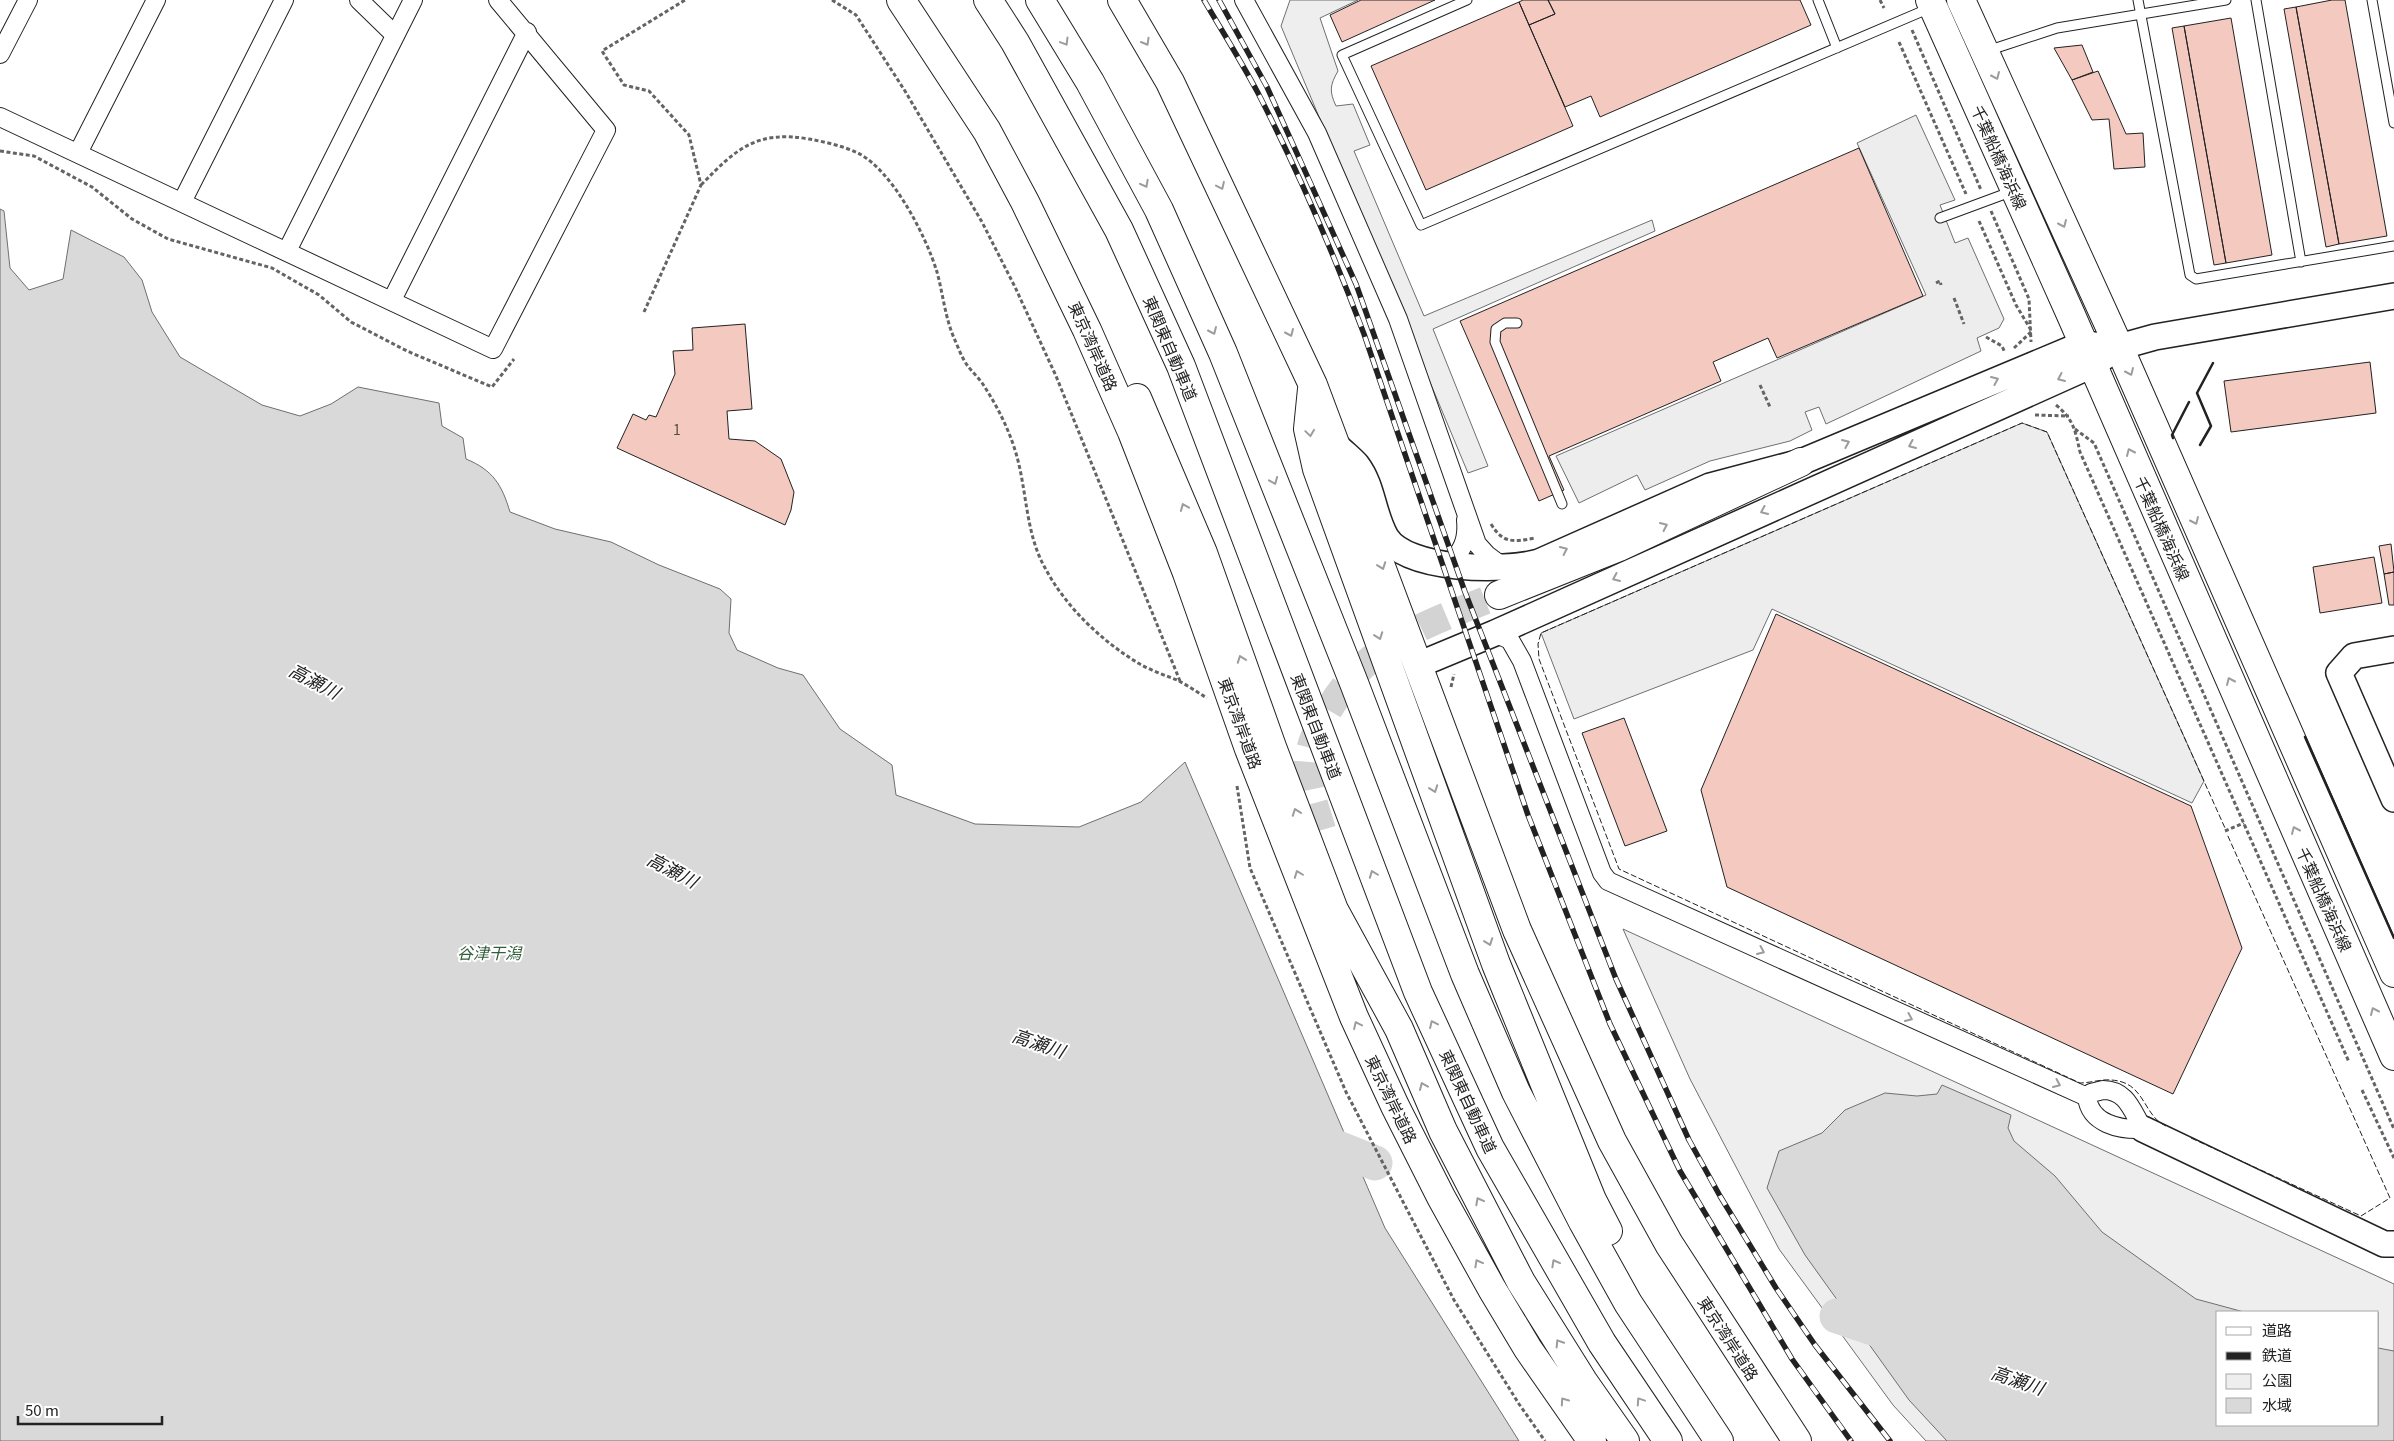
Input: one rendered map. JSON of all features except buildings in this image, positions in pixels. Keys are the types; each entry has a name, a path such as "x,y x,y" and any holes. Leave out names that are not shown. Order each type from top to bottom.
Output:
{"main road":[{"name":"東京湾岸道路","path":"901,0 987,131 1058,270 1132,432 1187,573 1249,749 1362,1035 1441,1198 1492,1289 1528,1349 1592,1441"},
{"name":"東関東自動車道","path":"988,0 1015,42 1119,230 1181,366 1418,992 1490,1148 1602,1343 1668,1441"},
{"path":"1040,0 1090,82 1159,210 1223,353 1354,683 1465,974 1516,1092 1583,1222 1628,1303 1719,1441"},
{"name":"東京湾岸道路","path":"1122,0 1170,82 1223,190 1313,385 1338,447 1517,930 1612,1142 1669,1244 1797,1441"},
{"name":"千葉船橋海浜線","path":"1961,0 1970,56 2016,190 2394,1056"},
{"name":"千葉船橋海浜線","path":"1932,3 1970,56 2119,347 2394,973"},
{"path":"987,131 1068,266 1130,381 1203,553 1334,910 1399,1029"},
{"path":"1313,385 1308,429 1317,469 1496,964 1592,1200 1623,1263 1657,1321 1734,1441"},
{"path":"1500,595 1619,547 1801,462"},
{"path":"1413,732 1403,684 1408,674 1418,665"},
{"path":"1322,830 1348,905 1442,1131 1521,1282 1583,1381 1625,1441"}],"street":[{"path":"0,54 28,0"},
{"path":"78,153 156,0"},
{"path":"182,202 284,0"},
{"path":"359,0 395,35"},
{"path":"287,251 413,0"},
{"path":"0,117 493,348 606,130 527,32 498,0"},
{"path":"1244,0 1317,132 1398,319 1477,544 1503,567"},
{"path":"392,300 527,32"},
{"path":"1338,447 1357,465 1365,479 1386,536 1396,549 1411,556 1448,566 1524,566 1539,562 1710,486 1801,462 2087,354 2155,337 2394,296"},
{"path":"1418,665 1495,633 2087,354"},
{"path":"1448,566 1460,553 1467,536 1461,498"},
{"path":"1522,661 1520,637 1523,629 1537,613"},
{"path":"1495,633 1510,640 1522,661 1602,873 1608,880 1617,886 1716,931 2086,1097"},
{"path":"2394,649 2354,656 2339,674 2394,799"},
{"path":"2086,1097 2091,1093 2103,1090 2120,1093 2143,1129"},
{"path":"2086,1097 2088,1105 2097,1118 2130,1130 2143,1129 2384,1244 2394,1244"}],"lane":[{"path":"1467,0 1342,55 1421,225 1837,48 1932,3"},
{"path":"1818,0 1837,48"},
{"path":"2138,0 2190,275 2196,279 2394,246"},
{"path":"1970,56 2057,28 2226,0"},
{"path":"2256,0 2301,262"},
{"path":"2372,0 2394,123"},
{"path":"1940,218 2016,190"},
{"path":"1517,323 1504,323 1496,329 1495,342 1562,504"}],"path":[{"path":"685,0 602,51 624,85 649,91 689,135 701,185"},
{"path":"832,0 856,16 905,91 990,238 1056,376 1180,681"},
{"path":"1880,0 1884,8"},
{"path":"1913,32 1980,187"},
{"path":"1899,42 1966,194"},
{"path":"644,312 701,185 736,151 749,143 772,138 797,137 827,142 858,153 878,167 902,201 928,247 937,273 953,335 966,364 985,387 1004,419 1024,482 1033,541 1043,566 1059,591 1078,615 1138,663 1180,681 1214,703"},
{"path":"0,151 34,156 92,187 132,219 168,239 272,268 319,295 351,322 407,351 492,387 514,359"},
{"path":"1992,214 2029,299 2032,331 2030,346"},
{"path":"1979,221 2016,305 2032,331"},
{"path":"1936,282 1940,281 1942,285"},
{"path":"1954,298 1964,324"},
{"path":"1986,337 2002,346 2005,353"},
{"path":"1760,385 1770,407"},
{"path":"2053,402 2070,416 2080,452 2349,1062"},
{"path":"2075,429 2094,443 2394,1129"},
{"path":"1446,653 1454,675 1451,695"},
{"path":"1236,781 1250,868 1346,1092 1454,1300 1519,1404 1545,1441"},
{"path":"2225,831 2244,823"},
{"path":"2362,1090 2394,1158"}],"green space":[{"path":"1290,0 1358,0 1320,18 1338,71 1333,80 1331,92 1336,106 1353,104 1370,145 1354,151 1424,316 1652,220 1655,231 1433,329 1488,466 1468,473 1281,26"},
{"path":"1623,929 2394,1284 2394,1441 1926,1441 1893,1405 1779,1249 1690,1079"}],"shaded area":[{"path":"1916,115 1955,200 1940,205 1955,243 1968,238 2004,319 1999,328 1977,338 1981,351 1826,424 1819,407 1805,412 1812,430 1790,441 1710,461 1645,490 1637,475 1579,503 1556,456 1926,295 1857,143"},
{"path":"2022,423 2047,432 2204,781 2192,803 1772,609 1753,650 1574,719 1541,633"}],"water":[{"name":"谷津干潟","path":"0,209 4,211 10,268 29,290 63,279 71,230 124,257 142,280 152,312 180,357 262,405 300,416 331,404 358,387 439,403 442,426 463,438 466,459 483,468 495,479 504,494 510,512 555,529 611,542 659,565 720,589 731,599 729,633 737,650 778,668 803,675 840,729 892,765 896,795 975,824 1079,827 1141,802 1185,762 1385,1228 1519,1441 0,1441"},
{"path":"1942,1085 2011,1115 2008,1128 2014,1141 2055,1176 2102,1232 2196,1299 2240,1311 2216,1311 2216,1426 2379,1426 2379,1348 2394,1351 2394,1441 1947,1441 1909,1400 1805,1255 1767,1188 1779,1151 1822,1133 1845,1110 1885,1093 1917,1096 1937,1094"}],"waterway":[{"name":"高瀬川","path":"1308,1136 1375,1163"},
{"name":"高瀬川","path":"1837,1316 1899,1337"}],"tunnel":[{"path":"1322,830 1310,789 1309,757 1312,743 1318,730 1344,687 1362,667 1402,637 1448,615 1499,595"}],"railway":[{"path":"1204,0 1252,81 1273,122 1314,212 1352,303 1528,815 1610,1024 1680,1171 1792,1359 1851,1441"},
{"path":"1219,0 1267,87 1356,284 1465,592 1616,979 1689,1140 1720,1196 1776,1288 1815,1345 1890,1441"}],"fence":[{"path":"2166,1126 2158,1121 2131,1086 2111,1080 2080,1083 1619,869 1539,659 1538,644 1541,633 2022,423 2047,432 2225,828"},
{"path":"2191,1138 2361,1216 2390,1198 2227,834"}],"wall":[{"path":"2200,445 2211,426 2197,393 2213,363"},
{"path":"2173,438 2172,435 2189,402"},
{"path":"2305,737 2394,938"}]}
